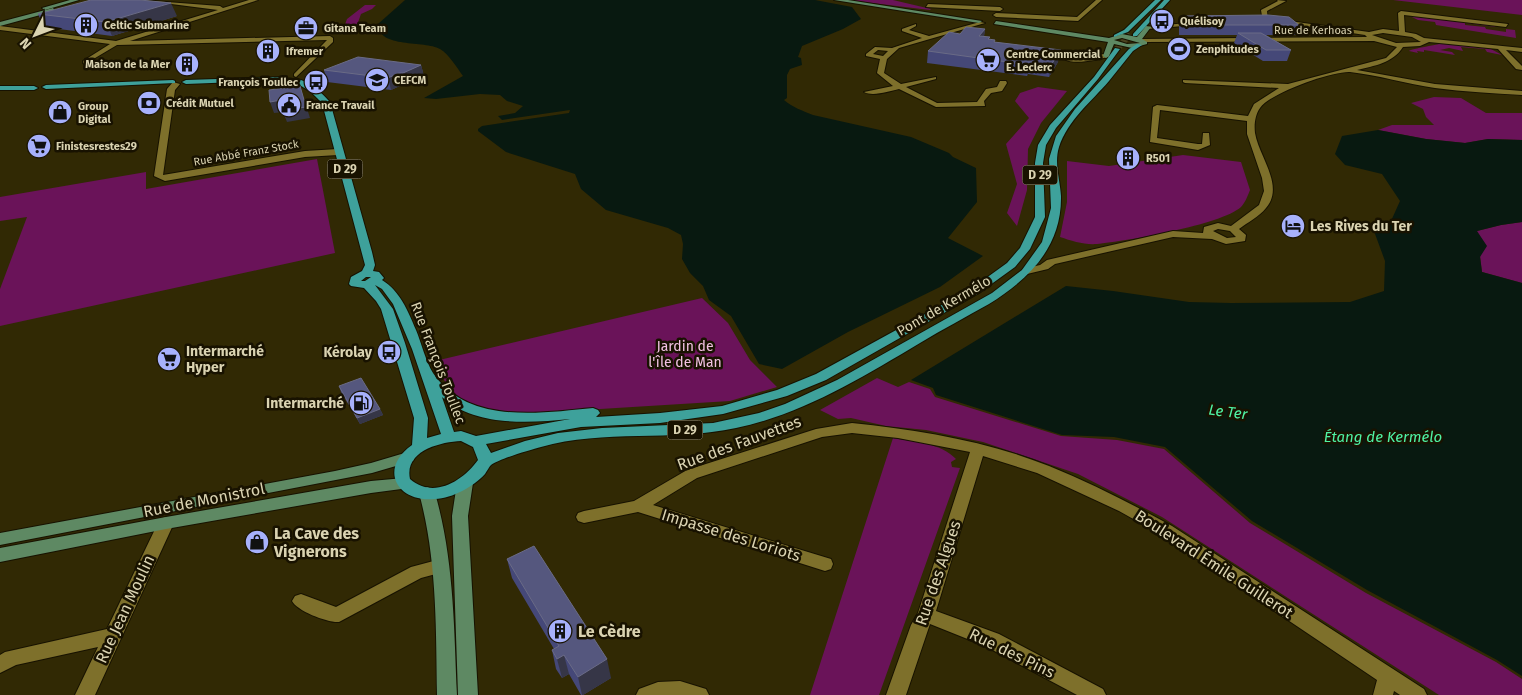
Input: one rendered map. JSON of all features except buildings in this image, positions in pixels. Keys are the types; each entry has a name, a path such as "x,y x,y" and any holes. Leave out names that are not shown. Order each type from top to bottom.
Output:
{"main road":[{"path":"1139,39 1159,0"},
{"path":"1113,39 1126,31 1159,0"},
{"path":"1088,92 1131,50 1168,0"},
{"path":"1148,27 1168,0"},
{"name":"D 29","path":"1026,271 1045,247 1056,218 1057,201 1053,166 1055,147 1064,129 1088,92 1101,79 1120,49"},
{"path":"1088,92 1106,56"},
{"path":"0,88 174,83 182,80 186,82 296,78"},
{"name":"D 29","path":"296,78 314,90 326,102 339,148 338,152 342,158 368,252 370,280"},
{"name":"Pont de Kermélo","path":"723,410 782,393 820,377 975,291 1010,264 1026,249 1040,217 1039,163 1042,145 1053,127 1088,92"},
{"name":"Pont de Kermélo","path":"486,460 527,445 559,438 669,432 721,426 764,417 826,390 874,364 989,298 1026,271"},
{"name":"Rue François Toullec","path":"370,280 386,287 399,304 428,375 449,437"},
{"name":"Rue François Toullec","path":"370,280 387,309 399,343 420,418 413,452"},
{"path":"428,375 446,394 459,404 480,411 512,417 723,410"},
{"name":"D 29","path":"475,441 581,422 660,418 723,410"},
{"path":"461,436 480,444 486,460 477,474 465,484 442,492 427,493 414,491 404,484 401,476 402,467 413,452 430,442 449,437 461,436"}],"street":[{"path":"0,19 76,0"},
{"path":"143,0 225,9"},
{"path":"85,62 116,43 254,0"},
{"path":"837,0 1113,39 1124,45 1139,39 1148,27 1172,23 1200,22"},
{"path":"996,15 1078,19 1099,0"},
{"path":"1265,20 1264,10 1283,0"},
{"path":"0,24 83,2"},
{"path":"1001,2 1002,6 996,15 988,21 894,50 884,58 880,73 898,87 936,105 939,110 984,108 980,101 989,91 999,89 1003,84"},
{"path":"928,6 1000,9"},
{"path":"1402,33 1401,11 1506,25"},
{"path":"1256,20 1371,36 1401,45 1424,44 1426,42 1424,40"},
{"path":"914,25 904,30 929,38"},
{"path":"0,28 116,43 330,38 330,42 296,78"},
{"path":"1371,36 1383,31 1402,33 1424,40 1522,50"},
{"name":"Rue de Kerhoas","path":"1139,39 1192,40 1371,36"},
{"path":"1067,59 1106,56 1113,39"},
{"name":"Rue de Kerhoas","path":"1139,39 1192,40"},
{"path":"1026,271 1044,267 1051,262 1173,234 1211,236 1226,241 1241,239 1239,233 1233,230 1266,203 1268,195 1268,185 1250,131 1250,119 1260,101 1289,86 1350,71 1388,59 1396,53 1401,45"},
{"path":"884,58 868,55 877,48 894,50"},
{"path":"1500,48 1519,70"},
{"path":"1350,71 1436,86 1522,93"},
{"path":"868,92 881,91 934,78"},
{"path":"1185,81 1289,86"},
{"name":"Rue Abbé Franz Stock","path":"174,83 171,89 158,176 165,178 305,154 338,152"},
{"path":"1206,135 1206,145 1198,146 1153,140 1157,107 1250,119"},
{"name":"Boulevard Émile Guillerot","path":"852,428 898,433 978,450 1042,469 1125,507 1166,530 1417,695"},
{"name":"Rue des Fauvettes","path":"584,517 638,506 692,474 821,432 852,428"},
{"name":"Rue des Algues","path":"896,695 920,625 926,615 978,450"},
{"name":"Rue de Monistrol","path":"0,539 344,474 372,468 413,452"},
{"name":"Rue de Monistrol","path":"0,556 166,523 371,487 404,484"},
{"path":"465,484 460,516 468,695"},
{"path":"427,493 436,522 441,566 447,695"},
{"name":"Impasse des Loriots","path":"638,506 825,564"},
{"name":"Rue Jean Moulin","path":"85,695 166,523"},
{"path":"301,601 336,615 343,613 417,572 441,566"},
{"name":"Rue des Pins","path":"926,615 992,640 1096,695"},
{"path":"0,665 12,658 112,636"},
{"path":"1383,695 1388,676"},
{"path":"646,695 669,690 690,691 700,695"}],"green space":[{"path":"847,0 893,0 931,9 930,10"},
{"path":"1393,0 1522,0 1522,15"},
{"path":"365,5 376,5 361,14 356,28 343,30 347,19"},
{"path":"1410,16 1493,25 1496,27 1465,23 1465,25 1506,32 1506,29 1515,30 1516,38 1436,25 1435,22 1418,20"},
{"path":"1444,43 1491,49 1502,55 1487,52 1485,49 1461,47 1463,51 1449,48 1440,50 1452,52 1455,55 1424,50 1424,52 1417,51 1418,53 1409,51"},
{"path":"1038,87 1067,91 1041,123 1028,149 1027,190 1017,226 1007,213 1017,184 1006,144 1029,118 1015,101 1020,93"},
{"path":"1434,97 1461,98 1486,113 1522,113 1522,140 1488,139 1465,143 1426,139 1378,130 1392,125 1434,125 1426,117 1423,109 1411,103"},
{"path":"1183,155 1241,162 1250,190 1241,207 1230,214 1194,226 1111,242 1092,244 1060,237 1067,202 1067,161 1109,166"},
{"path":"317,159 335,253 0,326 0,289 27,217 0,221 0,197 146,172 146,189"},
{"path":"1522,222 1522,283 1482,272 1477,231"},
{"name":"Jardin de l'île de Man","path":"702,298 728,323 750,360 777,387 730,401 519,414 475,407 459,398 448,388 435,361"},
{"path":"877,378 898,387 909,382 930,389 935,397 1061,436 1117,440 1164,449 1250,523 1366,593 1496,662 1522,679 1522,695 1439,695 1162,517 1078,474 983,442 926,430 886,426 851,418 838,419 820,410"},
{"path":"893,438 935,446 956,459 951,462 952,467 960,468 879,695 810,695"}],"water":[{"path":"405,0 815,0 852,7 861,19 843,29 802,46 798,57 801,58 802,65 790,69 787,75 787,98 784,100 794,107 813,115 911,137 949,153 953,157 976,168 977,202 948,238 983,256 940,287 848,332 782,369 759,364 731,316 709,300 703,286 690,273 682,259 683,244 681,235 668,228 606,210 581,189 575,174 506,152 478,131 482,126 569,113 570,110 502,120 498,116 515,113 523,106 507,101 500,95 480,94 436,99 424,98 463,76 450,58 440,49 433,46 394,41 380,32 378,24"},
{"name":"Étang de Kermélo","path":"1378,130 1426,139 1465,143 1488,139 1522,140 1522,222 1477,231 1487,246 1480,257 1482,272 1522,283 1522,676 1497,660 1367,590 1252,521 1165,447 1114,437 1062,435 936,395 933,388 911,380 1066,286 1189,302 1231,303 1350,302 1384,291 1385,261 1371,223 1391,221 1400,201 1382,174 1345,165 1335,154 1342,136"}],"tunnel":[{"path":"1117,49 1130,34"}],"place":[{"name":"Quélisoy","path":"1162,21"},
{"name":"Celtic Submarine","path":"86,25"},
{"name":"Gitana Team","path":"306,28"},
{"name":"Zenphitudes","path":"1179,49"},
{"name":"Ifremer","path":"268,51"},
{"name":"Centre Commercial E. Leclerc","path":"988,60"},
{"name":"Maison de la Mer","path":"187,64"},
{"name":"CEFCM","path":"377,80"},
{"name":"François Toullec","path":"316,82"},
{"name":"Crédit Mutuel","path":"149,103"},
{"name":"France Travail","path":"289,105"},
{"name":"Group Digital","path":"60,112"},
{"name":"Finistesrestes29","path":"39,146"},
{"name":"R501","path":"1128,158"},
{"name":"Les Rives du Ter","path":"1293,226"},
{"name":"Kérolay","path":"389,352"},
{"name":"Intermarché Hyper","path":"169,359"},
{"name":"Intermarché","path":"361,403"},
{"name":"La Cave des Vignerons","path":"257,542"},
{"name":"Le Cèdre","path":"560,631"}],"water label":[{"name":"Le Ter","path":"1228,412"}]}
